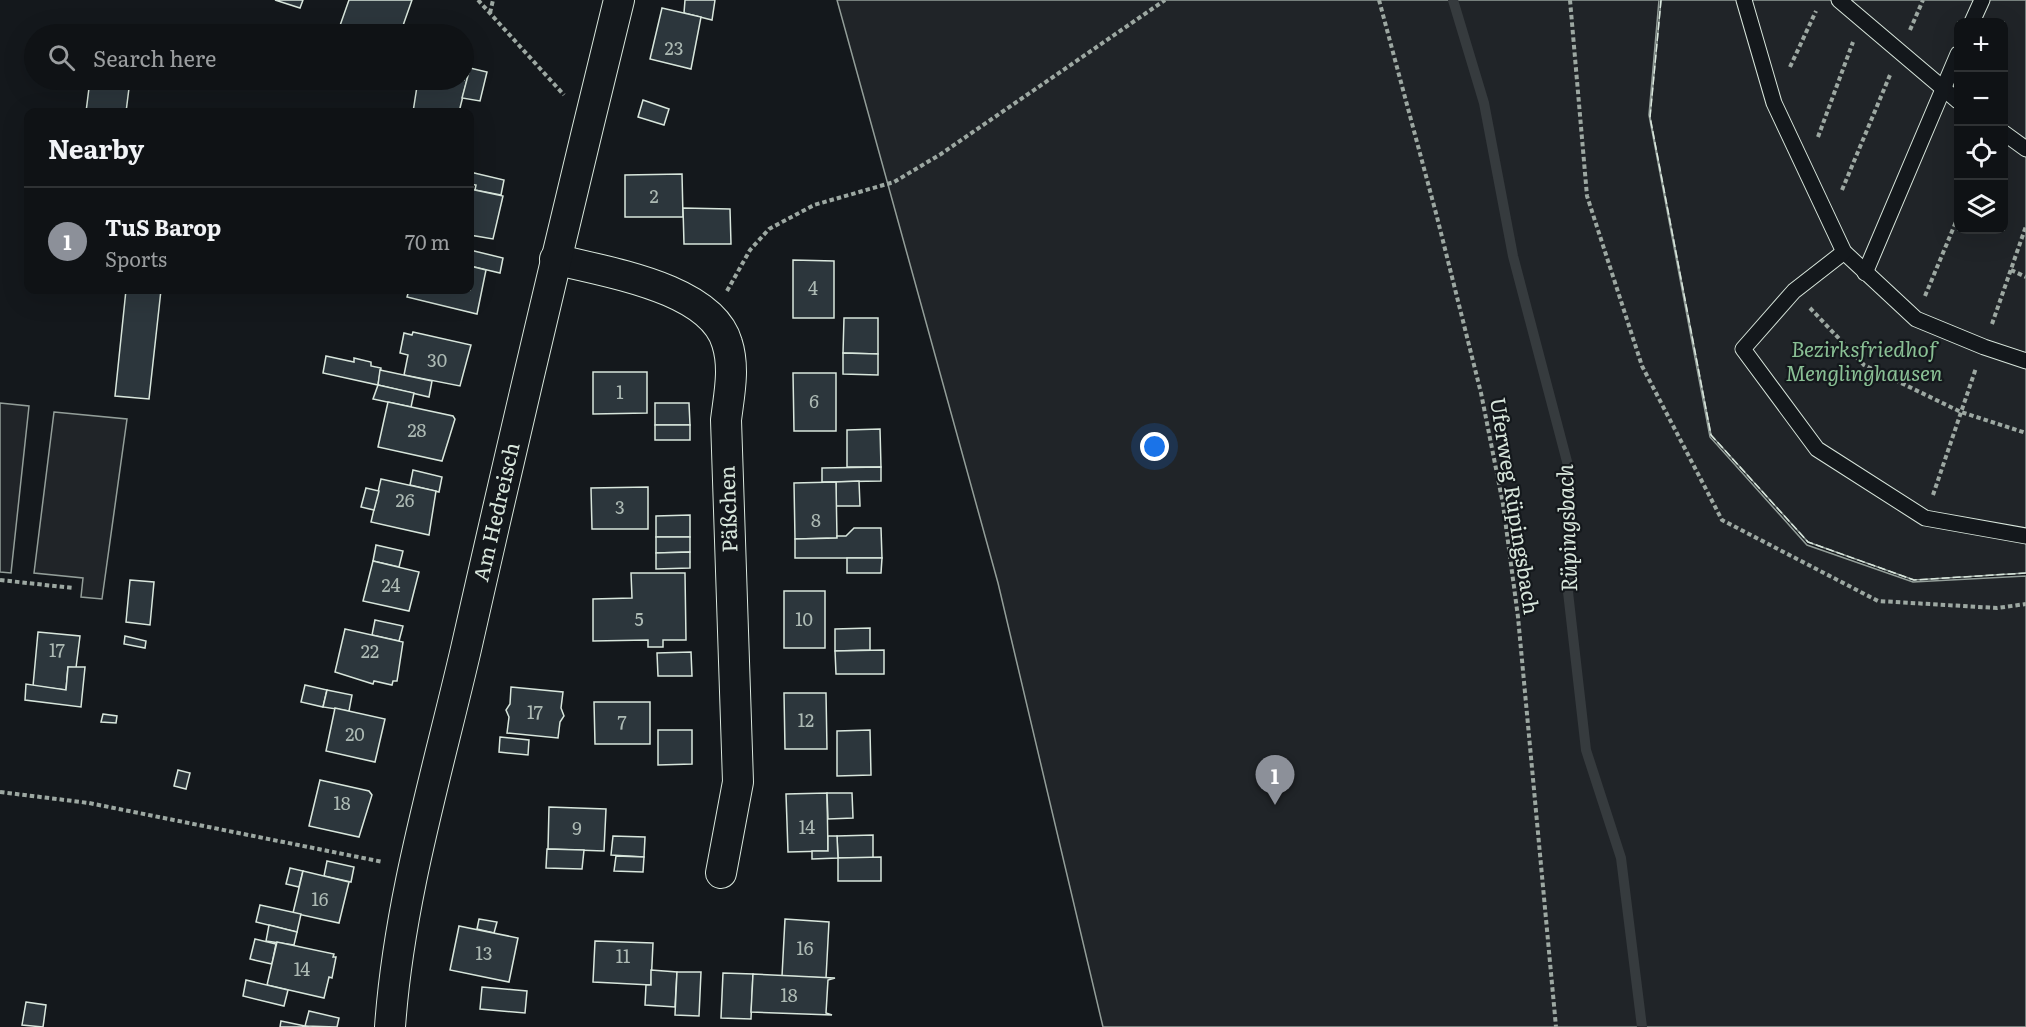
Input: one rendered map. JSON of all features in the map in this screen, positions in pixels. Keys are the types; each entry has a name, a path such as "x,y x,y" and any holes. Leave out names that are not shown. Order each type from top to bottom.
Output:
{"street":[{"name":"Am Hedreisch","path":"390,1027 393,986 413,868 555,259 619,0"},
{"name":"Päßchen","path":"555,259 681,294 712,318 727,340 732,368 726,420 738,782 721,873"}],"lane":[{"path":"1744,0 1774,103 1844,252 1916,319 1984,347 2026,361"},
{"path":"1839,0 1954,98"},
{"path":"1974,18 1982,0"},
{"path":"1865,273 1954,65"},
{"path":"2008,136 2026,149"},
{"path":"1844,252 1794,291 1743,349 1817,449 1926,518 2026,536"}],"path":[{"path":"478,0 567,99"},
{"path":"490,14 493,0"},
{"path":"712,318 750,250 769,229 814,205 894,182 941,154 1165,0"},
{"name":"Uferweg Rüpingsbach","path":"1379,0 1478,382 1503,504 1518,617 1556,1027"},
{"path":"1570,0 1587,196 1642,366 1722,520 1878,601 1997,608 2026,604"},
{"path":"1774,103 1821,0"},
{"path":"1806,171 1861,19"},
{"path":"1829,220 1900,52"},
{"path":"1926,518 1960,412 2026,226"},
{"path":"1916,319 1954,229"},
{"path":"2011,270 2026,277"},
{"path":"1794,291 1864,365 1960,412 2026,433"},
{"path":"0,580 73,588"},
{"path":"0,792 89,803 164,816 413,868"}],"green space":[{"path":"837,0 1659,0 1649,115 1710,437 1807,545 1913,582 2026,576 2026,1027 1103,1027 998,583"},
{"name":"Bezirksfriedhof Menglinghausen","path":"1661,0 2026,0 2026,573 1914,580 1808,542 1711,435 1650,117"},
{"path":"0,403 29,406 11,573 0,572"},
{"path":"54,412 127,419 102,599 81,597 83,578 34,573"}],"building":[{"path":"275,0 303,0 300,8"},
{"path":"349,0 412,0 404,24 341,24"},
{"path":"685,0 715,0 712,20 684,13"},
{"path":"662,8 701,17 691,69 650,59"},
{"path":"474,69 487,72 480,101 462,98 464,90 474,90"},
{"path":"89,90 129,90 126,108 86,108"},
{"path":"416,90 464,90 460,108 414,108"},
{"path":"643,100 669,109 664,125 638,117"},
{"path":"474,173 504,180 501,195 475,190 476,185 474,185"},
{"path":"682,174 683,217 625,217 625,175"},
{"path":"474,190 503,196 493,239 474,236"},
{"path":"683,208 730,209 731,244 684,244"},
{"path":"474,251 503,258 500,273 474,267"},
{"path":"793,260 834,261 834,318 793,318"},
{"path":"474,267 486,270 477,314 407,297 408,294 474,294"},
{"path":"126,294 161,294 149,399 115,396"},
{"path":"844,318 878,318 878,354 843,353"},
{"path":"413,332 471,345 460,386 404,375 408,355 400,353 404,333 412,335"},
{"path":"843,353 878,354 878,375 843,374"},
{"path":"326,356 354,362 354,358 371,362 371,366 381,368 378,385 323,373"},
{"path":"380,370 432,381 429,397 378,385"},
{"path":"593,372 647,372 647,413 593,414"},
{"path":"793,373 836,373 836,431 794,431"},
{"path":"378,385 414,393 411,407 373,399"},
{"path":"388,402 453,416 455,419 442,461 378,447"},
{"path":"655,403 689,403 690,425 655,425"},
{"path":"655,425 690,425 690,440 655,440"},
{"path":"880,429 881,467 847,467 847,430"},
{"path":"881,467 881,481 822,482 822,468"},
{"path":"413,470 442,477 439,492 410,485"},
{"path":"381,479 436,491 429,535 371,522"},
{"path":"859,481 860,506 836,506 836,482"},
{"path":"836,482 837,538 795,539 794,483"},
{"path":"648,487 648,529 592,529 591,488"},
{"path":"366,488 379,491 374,510 361,507"},
{"path":"690,515 690,537 656,537 656,516"},
{"path":"854,528 881,528 882,558 795,558 795,539 837,538 837,536 846,536"},
{"path":"656,537 690,537 690,552 656,553"},
{"path":"376,545 403,551 399,567 373,561"},
{"path":"690,552 690,568 656,569 656,553"},
{"path":"847,558 882,558 881,573 847,573"},
{"path":"373,561 419,572 409,611 363,601"},
{"path":"631,573 685,573 686,640 663,640 663,647 648,647 648,640 593,641 593,599 632,598"},
{"path":"130,580 154,582 150,625 126,622"},
{"path":"784,591 825,591 825,648 784,648"},
{"path":"375,620 403,626 399,641 372,635"},
{"path":"870,628 870,650 835,651 835,629"},
{"path":"345,629 403,642 397,681 393,681 392,685 374,681 373,684 335,672"},
{"path":"38,632 80,636 76,668 68,667 66,690 33,686"},
{"path":"125,636 146,641 145,648 124,644"},
{"path":"884,650 884,674 836,674 835,651"},
{"path":"691,652 692,676 658,676 657,653"},
{"path":"68,667 85,667 81,707 25,700 26,684 66,690"},
{"path":"305,685 327,690 323,707 301,702"},
{"path":"511,687 563,692 561,708 564,716 560,722 558,738 507,733 509,717 506,710 510,704"},
{"path":"327,690 352,695 349,711 323,707"},
{"path":"784,693 826,693 827,749 785,749"},
{"path":"594,702 650,702 650,744 595,744"},
{"path":"335,708 385,719 375,762 326,751"},
{"path":"103,714 117,716 116,723 101,722"},
{"path":"658,730 692,730 692,764 658,765"},
{"path":"870,730 871,775 837,776 837,731"},
{"path":"500,737 529,740 528,755 499,752"},
{"path":"178,770 190,773 186,789 174,786"},
{"path":"320,780 369,791 372,795 359,837 309,826"},
{"path":"827,793 828,851 788,852 786,794"},
{"path":"827,793 852,793 853,818 828,819"},
{"path":"549,807 606,809 604,851 548,849"},
{"path":"873,835 873,858 838,858 837,836"},
{"path":"613,836 645,837 644,857 611,855"},
{"path":"828,836 837,836 838,858 812,859 812,851 828,851"},
{"path":"547,849 584,850 582,869 546,868"},
{"path":"616,856 644,857 643,872 614,871"},
{"path":"881,857 881,881 838,881 838,858"},
{"path":"327,861 354,867 351,882 324,876"},
{"path":"290,868 303,871 299,887 286,884"},
{"path":"303,871 349,882 339,923 293,913"},
{"path":"260,905 301,914 297,932 256,922"},
{"path":"479,919 497,922 494,933 477,929"},
{"path":"785,919 829,922 826,978 782,976"},
{"path":"269,925 297,932 294,945 266,941"},
{"path":"459,926 518,938 509,982 450,970"},
{"path":"255,939 276,944 272,964 250,959"},
{"path":"595,941 653,943 651,985 593,982"},
{"path":"277,942 334,954 333,957 336,957 332,978 329,977 324,998 267,985"},
{"path":"651,970 677,972 675,1007 645,1005 646,985 651,985"},
{"path":"677,972 701,972 699,1016 675,1015"},
{"path":"723,973 753,974 751,1019 721,1018"},
{"path":"753,974 835,978 828,980 826,1013 832,1015 751,1012"},
{"path":"246,980 288,990 284,1006 243,996"},
{"path":"482,987 527,991 525,1013 480,1009"},
{"path":"26,1002 46,1005 43,1027 22,1025"},
{"path":"309,1011 339,1018 337,1027 305,1026"},
{"path":"281,1021 305,1026 309,1027 280,1027"}],"waterway":[{"name":"Rüpingsbach","path":"1453,0 1484,103 1513,256 1570,473 1568,592 1586,750 1621,858 1642,1027"}],"fence":[{"path":"1661,0 1650,117 1711,435 1808,542 1914,580 2026,573"}],"place":[{"name":"TuS Barop","path":"1275,805"}]}
